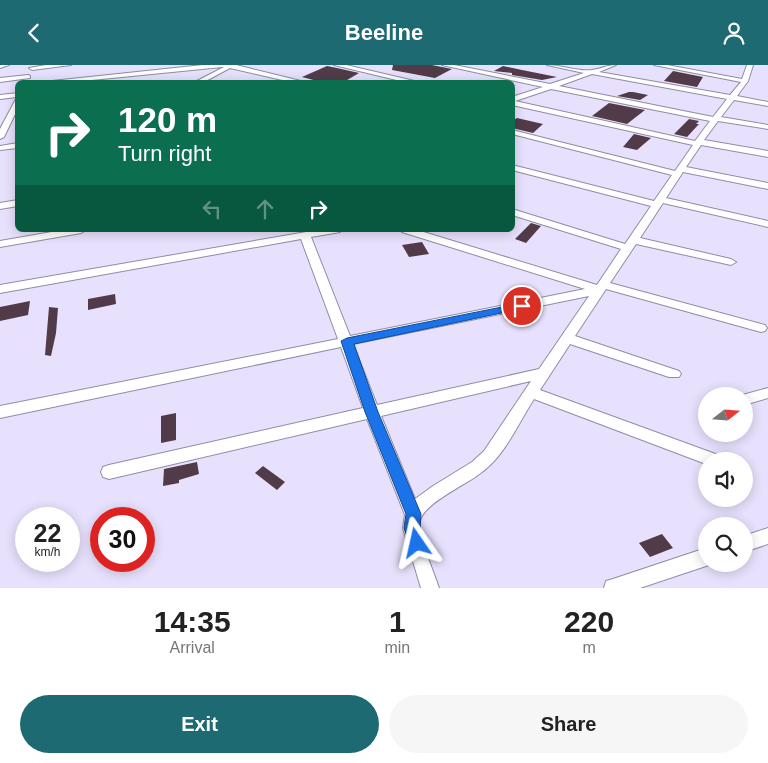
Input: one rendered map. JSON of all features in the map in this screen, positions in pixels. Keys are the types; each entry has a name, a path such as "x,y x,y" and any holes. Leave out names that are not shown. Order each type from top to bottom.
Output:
{"street":[{"path":"0,66 6,65"},
{"path":"0,80 27,80 33,67 68,65"},
{"path":"66,80 232,65 294,80"},
{"path":"202,80 232,65"},
{"path":"337,65 406,80"},
{"path":"444,65 715,119 768,127"},
{"path":"550,65 768,104"},
{"path":"515,100 614,65"},
{"path":"657,65 745,81"},
{"path":"430,588 412,528 414,514 419,507 442,490 478,467 495,450 531,392 698,143 730,98 745,81 750,65"},
{"path":"0,97 15,100"},
{"path":"515,102 698,143 768,154"},
{"path":"0,137 15,104"},
{"path":"0,117 10,115"},
{"path":"6,124 15,123"},
{"path":"515,133 679,172 768,186"},
{"path":"0,148 15,146"},
{"path":"515,168 658,203 768,224"},
{"path":"0,206 15,204"},
{"path":"515,213 630,244 731,262"},
{"path":"0,243 69,232"},
{"path":"0,289 324,232"},
{"path":"413,232 601,288 761,328"},
{"path":"305,235 347,341 372,412 414,514"},
{"path":"0,412 601,288"},
{"path":"567,338 674,374"},
{"path":"109,472 544,373"},
{"path":"531,392 698,455"},
{"path":"753,397 768,393"},
{"path":"753,541 768,536"},
{"path":"613,588 698,560"}],"building":[{"path":"393,65 432,65 452,69 435,78 392,70"},
{"path":"327,66 359,73 347,80 314,80 302,77"},
{"path":"503,66 557,77 542,80 494,71"},
{"path":"673,71 703,77 697,87 664,81"},
{"path":"629,92 648,95 640,100 617,96"},
{"path":"609,103 645,110 627,124 592,116"},
{"path":"517,118 543,124 533,133 515,129 515,119"},
{"path":"689,119 699,121 696,124 699,124 687,137 674,134"},
{"path":"634,134 651,138 637,150 623,147"},
{"path":"531,223 541,226 526,243 515,239"},
{"path":"422,242 429,254 409,257 402,245"},
{"path":"115,294 116,304 88,310 88,299"},
{"path":"30,301 28,315 0,321 0,307"},
{"path":"49,307 58,308 56,333 51,356 45,355"},
{"path":"176,413 176,440 161,443 161,416"},
{"path":"197,462 199,474 179,480 179,483 163,486 164,469"},
{"path":"263,466 285,482 277,490 255,473"},
{"path":"662,534 673,548 650,557 639,543"}],"route":[{"path":"417,543 411,521 414,514 372,412 347,341 522,306"}]}
